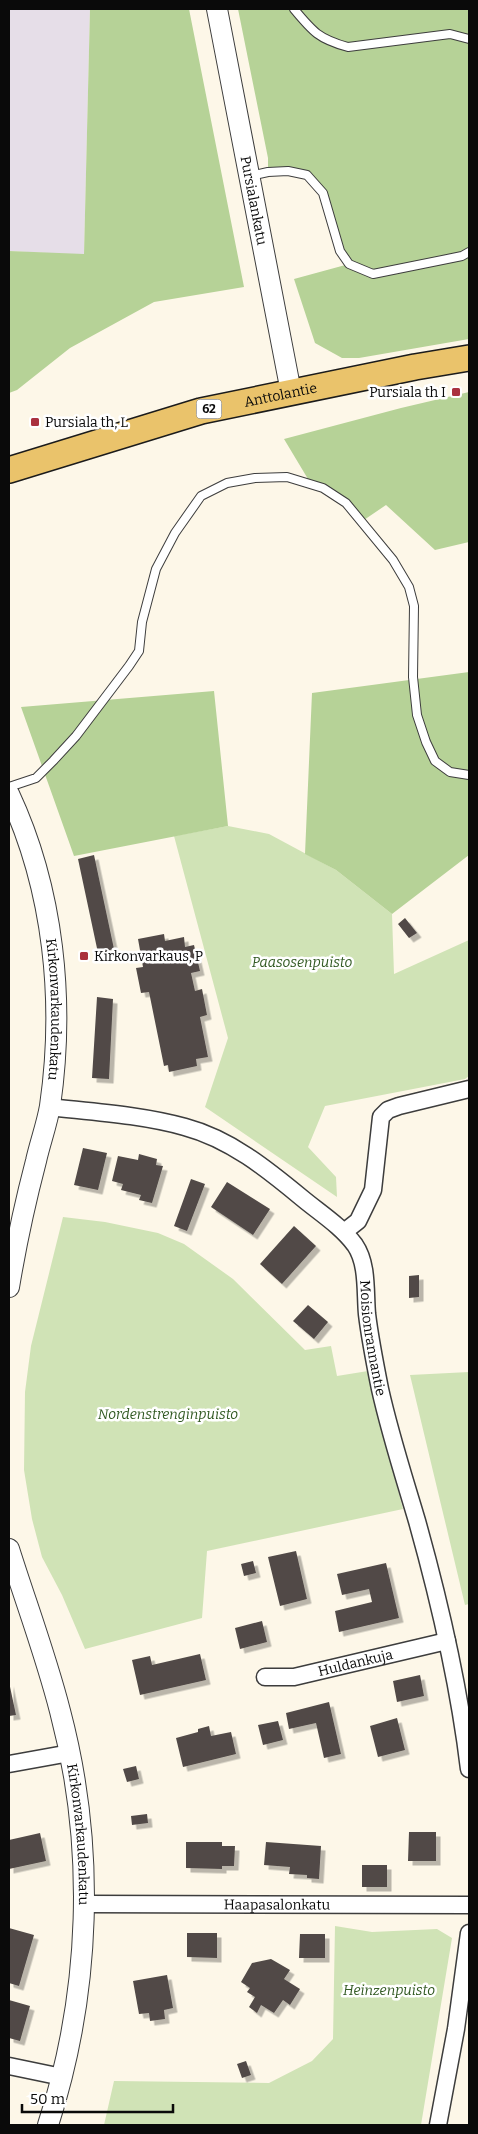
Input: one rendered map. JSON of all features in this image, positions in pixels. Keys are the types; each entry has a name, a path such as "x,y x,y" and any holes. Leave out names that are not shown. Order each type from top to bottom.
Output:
{"main road":[{"name":"Anttolantie","path":"9,470 201,411 415,367 469,358"}],"street":[{"name":"Pursialankatu","path":"217,9 291,392"},
{"name":"Kirkonvarkaudenkatu","path":"9,794 23,830 41,892 55,966 57,1007 49,1107 23,1212 9,1287"},
{"path":"344,1232 358,1221 373,1190 381,1117 388,1110 399,1106 469,1089"},
{"name":"Moisionrannantie","path":"49,1107 152,1120 187,1127 213,1138 255,1161 344,1232 361,1257 370,1338 380,1388 448,1641 459,1695 469,1768"},
{"name":"Kirkonvarkaudenkatu","path":"9,1549 61,1711 81,1823 84,1863 85,1904 78,1986 62,2077 48,2125"},
{"name":"Huldankuja","path":"265,1677 294,1677 448,1641"},
{"path":"9,1764 70,1753"},
{"name":"Haapasalonkatu","path":"85,1904 469,1905"},
{"path":"438,2125 456,2029 469,1933"},
{"path":"9,2066 62,2077"}],"lane":[{"path":"294,9 313,32 333,43 348,47 450,34 469,39"},
{"path":"250,176 268,172 288,171 307,175 323,194 340,251 350,264 373,274 462,256 469,252"},
{"path":"9,787 36,778 53,761 76,736 139,651 142,622 156,569 175,533 200,496 227,483 255,478 286,477 323,488 346,503 393,560 409,587 414,606 412,677 417,715 426,742 435,761 450,772 469,775"}],"shaded area":[{"path":"9,9 90,9 84,255 9,251"}],"green space":[{"path":"90,9 189,9 244,287 154,302 70,348 17,390 9,393 9,251 84,254"},
{"path":"238,9 469,9 469,339 359,358 342,358 315,343 294,279 349,264 340,251 323,194 308,175 268,172 268,158"},
{"path":"469,392 469,542 435,550 386,505 361,522 346,503 311,484 284,439 401,408"},
{"path":"469,672 469,855 392,914 336,870 305,854 312,693"},
{"path":"214,691 228,826 74,856 21,707"},
{"name":"Paasosenpuisto","path":"228,826 269,834 336,870 392,914 394,974 469,940 469,1076 465,1079 325,1106 308,1147 336,1177 337,1197 205,1107 228,1038 174,836"},
{"name":"Nordenstrenginpuisto","path":"63,1217 105,1222 158,1233 184,1244 233,1279 305,1350 331,1346 337,1376 368,1371 403,1509 207,1551 202,1618 85,1649 62,1595 42,1557 32,1519 24,1470 25,1392 31,1346"},
{"path":"469,1372 469,1604 465,1605 410,1375"},
{"name":"Heinzenpuisto","path":"335,1926 372,1932 437,1929 452,1938 421,2125 104,2125 114,2081 269,2083 312,2061 333,2039"}],"building":[{"path":"94,855 114,949 98,953 78,859"},
{"path":"405,918 417,933 409,938 398,924"},
{"path":"164,934 165,941 184,937 185,947 194,945 200,971 191,973 195,991 202,989 207,1015 200,1017 208,1057 196,1059 197,1066 169,1072 168,1065 164,1066 149,992 141,993 136,968 143,967 138,939"},
{"path":"97,997 113,999 109,1079 92,1078"},
{"path":"83,1148 107,1153 98,1190 74,1185"},
{"path":"139,1154 157,1159 156,1165 163,1166 152,1203 139,1200 141,1195 121,1190 123,1184 112,1181 118,1156 138,1160"},
{"path":"191,1179 205,1184 187,1231 174,1226"},
{"path":"227,1182 270,1209 253,1235 211,1207"},
{"path":"294,1226 316,1246 282,1284 260,1264"},
{"path":"419,1275 419,1297 409,1298 409,1276"},
{"path":"308,1305 328,1322 314,1339 293,1321"},
{"path":"296,1551 307,1599 280,1606 268,1557"},
{"path":"253,1561 256,1573 244,1576 241,1564"},
{"path":"386,1563 399,1618 339,1632 335,1611 372,1602 369,1589 342,1595 337,1574"},
{"path":"262,1621 267,1642 240,1649 235,1628"},
{"path":"200,1654 206,1680 140,1695 132,1660 150,1656 152,1665"},
{"path":"420,1675 424,1696 397,1702 393,1681"},
{"path":"9,1682 16,1715 9,1716"},
{"path":"329,1702 341,1754 324,1758 316,1723 289,1729 286,1713"},
{"path":"397,1718 405,1750 378,1757 370,1726"},
{"path":"278,1721 283,1740 263,1745 258,1725"},
{"path":"209,1726 211,1736 231,1732 236,1754 183,1767 176,1738 198,1732 198,1729"},
{"path":"136,1766 139,1779 127,1782 123,1769"},
{"path":"147,1814 148,1823 132,1825 131,1816"},
{"path":"409,1832 436,1832 436,1861 408,1861"},
{"path":"40,1833 46,1861 9,1869 9,1840"},
{"path":"186,1842 222,1842 222,1846 235,1846 234,1866 222,1866 222,1869 186,1868"},
{"path":"266,1842 321,1846 319,1879 307,1878 307,1875 289,1874 290,1867 264,1865"},
{"path":"362,1865 387,1865 387,1887 362,1887"},
{"path":"9,1928 34,1935 19,1986 9,1983"},
{"path":"187,1933 217,1933 217,1958 187,1957"},
{"path":"300,1934 325,1934 325,1958 299,1958"},
{"path":"271,1959 290,1970 284,1979 300,1989 290,2005 283,2000 274,2013 261,2005 257,2013 249,2007 255,1997 247,1992 250,1988 241,1982 252,1963"},
{"path":"167,1975 173,2008 164,2010 165,2019 150,2021 149,2013 139,2014 133,1981"},
{"path":"9,2000 30,2006 20,2041 9,2038"},
{"path":"246,2061 251,2075 242,2078 237,2064"}],"place":[{"name":"Pursiala th I","path":"456,392"},
{"name":"Pursiala th, L","path":"35,422"},
{"name":"Kirkonvarkaus, P","path":"84,956"}]}
